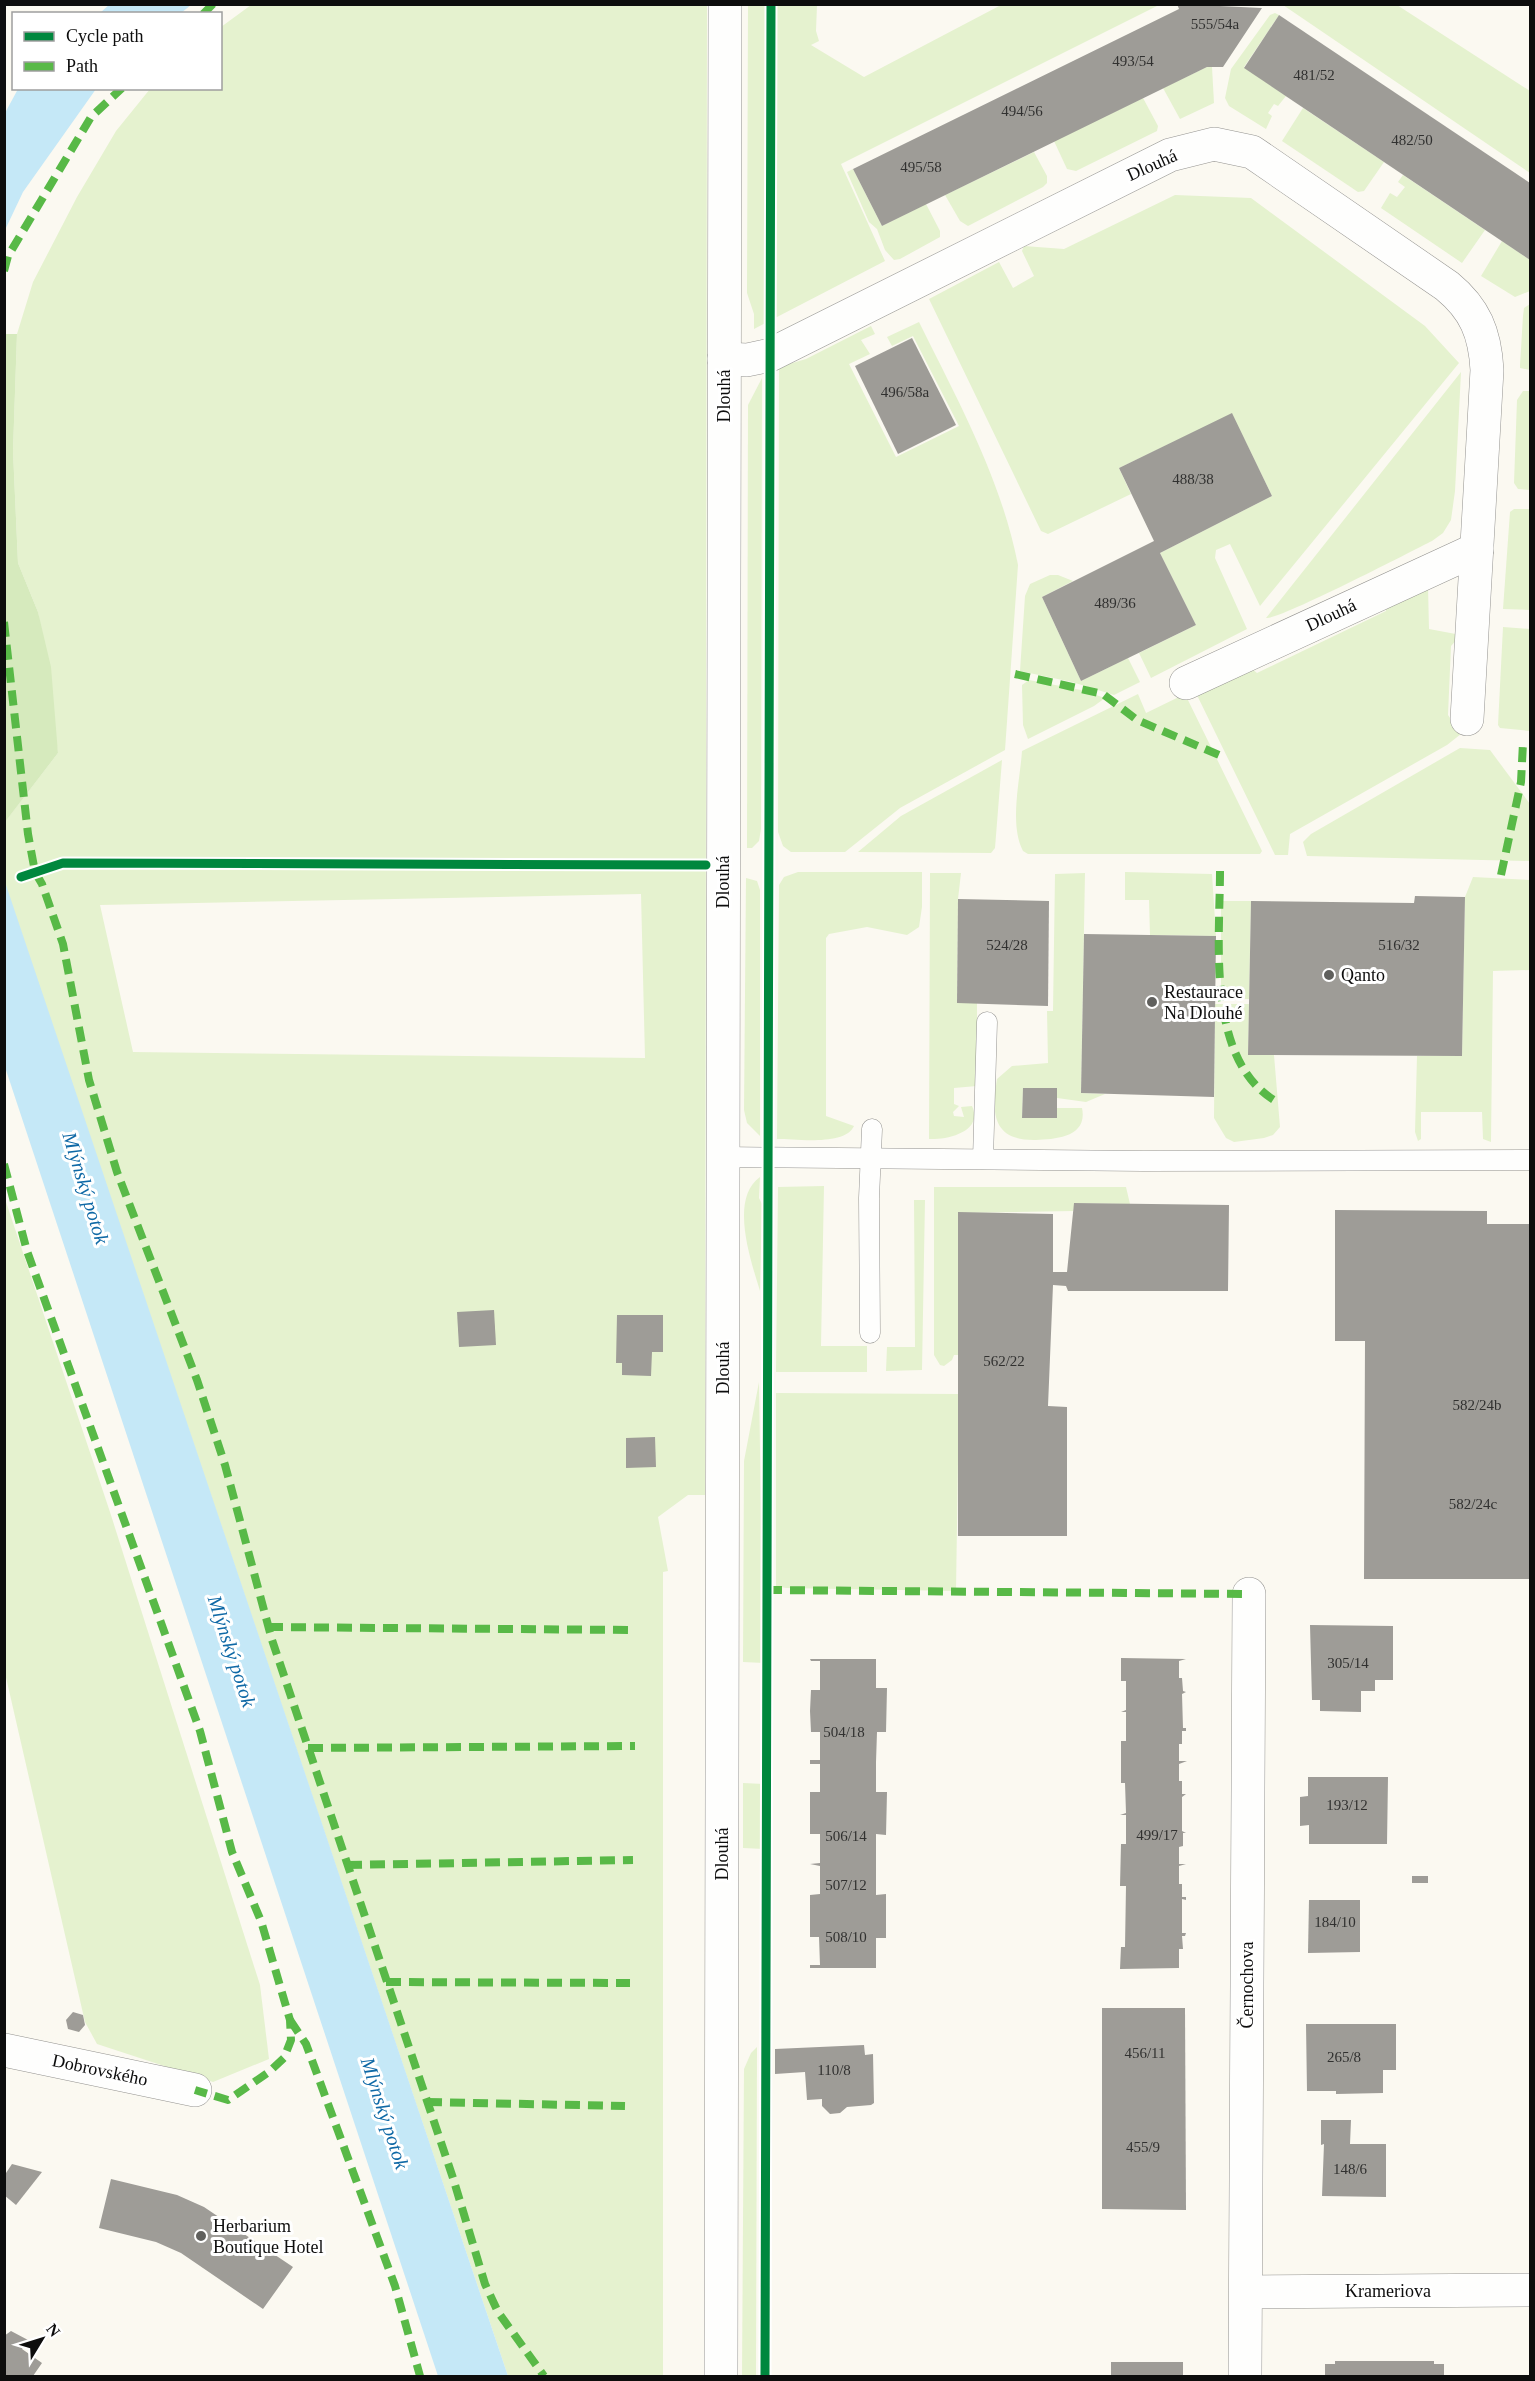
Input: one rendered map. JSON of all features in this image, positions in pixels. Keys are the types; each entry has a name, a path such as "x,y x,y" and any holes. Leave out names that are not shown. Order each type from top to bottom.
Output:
{"street":[{"name":"Dlouhá","path":"721,2376 725,4"},
{"name":"Dlouhá","path":"724,359 747,360 770,354 1170,155 1214,144 1252,152 1447,286 1465,303 1478,322 1484,340 1486,370 1467,719"},
{"name":"Dlouhá","path":"1186,683 1477,549"},
{"name":"Černochova","path":"1245,2376 1249,1594"},
{"name":"Dobrovského","path":"4,2050 195,2090"},
{"name":"Krameriova","path":"1246,2292 1530,2290"}],"lane":[{"path":"983,1159 987,1022"},
{"path":"870,1333 872,1129"},
{"path":"723,1157 1530,1160"}],"green space":[{"path":"251,5 707,5 705,1495 688,1495 658,1517 668,1571 663,1572 663,2376 508,2376 4,882 4,823 58,753 38,612 18,563 13,451 17,334 33,282 77,197 116,131 149,90 222,90 222,26","holes":["641,894 645,1058 133,1052 100,905"]},
{"path":"748,5 817,5 816,31 819,41 811,45 864,77 1001,5 1159,5 841,164 885,261 754,329 754,314 747,293"},
{"path":"1283,5 1397,5 1530,91 1530,173"},
{"path":"1275,13 1279,15 1244,67 1286,96 1278,106 1274,104 1268,113 1272,116 1266,129 1229,106 1225,98 1231,69 1270,15"},
{"path":"1207,67 1212,67 1214,103 1180,119 1163,88"},
{"path":"1143,98 1158,126 1157,131 1076,171 1067,169 1054,141"},
{"path":"1303,108 1384,162 1364,191 1358,192 1282,141"},
{"path":"1034,152 1047,176 1047,183 1043,187 968,226 960,221 945,195"},
{"path":"853,169 882,226 926,204 940,231 940,237 894,260 885,250 877,229 869,222 847,172"},
{"path":"1403,175 1485,230 1462,263 1381,208 1390,193 1397,197 1405,187 1398,182"},
{"path":"1175,195 1251,198 1425,326 1459,363 1260,606 1230,544 1216,550 1215,558 1247,629 1151,678 1139,653 1196,625 1160,553 1272,496 1232,414 1119,468 1131,494 1048,534 1041,531 929,299 999,262 1013,288 1034,276 1022,251 1024,246 1064,249"},
{"path":"1502,241 1530,260 1530,291 1515,297 1481,276"},
{"path":"1530,304 1530,370 1520,368 1520,365 1524,308"},
{"path":"919,322 977,440 1001,501 1018,565 1005,750 900,808 845,852 791,852 783,846 778,832 779,367 806,359 871,326 875,334 861,340 870,354 849,364 896,457 959,426 913,336 892,346 887,337"},
{"path":"5,334 17,334 13,451 18,563 38,612 51,667 58,753 5,822"},
{"path":"1461,372 1455,491 1451,520 1443,533 1432,541 1346,584 1276,616 1266,618"},
{"path":"762,378 761,829 759,841 752,848 747,848 748,405"},
{"path":"1523,391 1530,391 1530,490 1518,489 1514,483 1517,400"},
{"path":"1514,509 1530,509 1530,610 1503,609 1510,512"},
{"path":"1050,575 1058,575 1073,581 1042,597 1081,681 1128,658 1140,682 1114,695 1072,682 1020,671 1025,596 1030,584"},
{"path":"1428,586 1429,629 1461,635 1451,646 1448,715 1461,734 1447,745 1290,834 1288,855 1275,855 1194,689 1246,664 1257,673 1386,611 1385,597"},
{"path":"1503,627 1530,629 1530,731 1500,728 1498,725"},
{"path":"1029,680 1081,690 1105,698 1094,706 1028,739 1023,725 1022,685"},
{"path":"1138,694 1146,713 1185,694 1262,851 1260,854 1028,854 1023,851 1019,840 1016,815 1022,751"},
{"path":"1460,748 1490,750 1530,804 1530,861 1307,856 1303,842 1311,834"},
{"path":"1002,760 995,848 991,853 858,852 901,816"},
{"path":"798,872 922,872 922,907 919,927 907,935 867,927 829,934 826,938 826,1116 854,1126 849,1132 831,1139 777,1139 779,885 784,877"},
{"path":"1125,872 1212,874 1216,936 1150,935 1149,900 1125,900"},
{"path":"930,873 961,873 958,899 957,1002 977,1003 977,1086 954,1088 954,1104 959,1106 953,1112 954,1116 964,1117 961,1107 972,1106 973,1122 961,1133 936,1139 929,1139"},
{"path":"1085,873 1081,1093 1105,1094 1086,1102 1057,1098 1057,1088 1023,1088 1022,1118 1057,1118 1057,1108 1082,1108 1083,1118 1075,1131 1061,1137 1044,1140 1022,1139 1011,1136 998,1123 995,1114 997,1079 1012,1066 1048,1063 1047,1011 1053,1011 1055,874"},
{"path":"1473,877 1530,880 1530,970 1493,971 1491,1142 1483,1139 1482,1112 1421,1112 1421,1139 1418,1141 1415,1132 1417,1056 1462,1055 1465,897"},
{"path":"746,878 757,881 760,890 760,1136 747,1123 744,1110"},
{"path":"1221,901 1251,901 1249,999 1221,999"},
{"path":"1215,1004 1249,1004 1248,1055 1274,1055 1280,1127 1273,1135 1234,1142 1226,1138 1214,1118"},
{"path":"760,1177 759,1198 762,1204 760,1291 748,1248 744,1215 751,1187"},
{"path":"824,1186 821,1346 867,1346 867,1372 776,1372 778,1187"},
{"path":"934,1187 1126,1187 1130,1204 1075,1203 1073,1211 958,1213 959,1355 954,1355 952,1360 944,1366 940,1365 934,1355"},
{"path":"4,1196 110,1512 260,1985 269,2059 213,2082 97,2044 85,2022 5,1673"},
{"path":"914,1200 925,1200 922,1370 886,1371 887,1347 915,1347"},
{"path":"759,1382 762,1584 765,1600 766,1663 743,1662 744,1461"},
{"path":"776,1393 959,1394 956,1591 776,1586"},
{"path":"743,1783 764,1784 764,1849 743,1848"},
{"path":"757,2047 756,2376 742,2376 744,2069 751,2053"}],"water":[{"path":"110,4 191,4 182,12 101,12"},
{"path":"17,90 95,90 23,192 5,230 5,113"},
{"name":"Mlýnský potok","path":"5,882 508,2376 438,2376 5,1067"}],"building":[{"path":"1177,4 1262,8 1223,67 1207,67 882,226 853,169 1179,9"},
{"path":"1279,15 1530,183 1530,260 1244,68"},
{"path":"912,338 956,425 898,454 855,366"},
{"path":"1232,413 1272,496 1160,553 1196,625 1081,681 1042,597 1154,541 1119,468"},
{"path":"1415,896 1465,897 1462,1056 1248,1055 1251,901 1414,903"},
{"path":"958,899 1049,901 1048,1006 957,1003"},
{"path":"1084,934 1216,936 1214,1097 1081,1093"},
{"path":"1023,1088 1057,1088 1057,1118 1022,1118"},
{"path":"1074,1203 1229,1205 1228,1291 1068,1291 1066,1286 1053,1285 1048,1406 1067,1407 1067,1536 958,1536 958,1212 1053,1214 1053,1272 1067,1272"},
{"path":"1335,1210 1487,1211 1487,1224 1530,1224 1530,1579 1364,1579 1365,1341 1335,1341"},
{"path":"494,1310 496,1345 459,1347 457,1312"},
{"path":"617,1315 663,1315 663,1352 652,1352 651,1376 622,1375 622,1363 616,1363"},
{"path":"655,1437 656,1467 626,1468 626,1438"},
{"path":"1310,1625 1393,1626 1393,1680 1375,1680 1375,1691 1361,1691 1361,1712 1320,1711 1320,1700 1312,1700"},
{"path":"1121,1658 1186,1659 1179,1661 1179,1678 1182,1678 1183,1691 1186,1692 1182,1694 1183,1728 1186,1728 1186,1731 1182,1731 1179,1761 1187,1761 1179,1764 1182,1794 1186,1794 1182,1797 1182,1831 1186,1833 1183,1833 1183,1846 1179,1847 1179,1864 1186,1864 1179,1866 1179,1884 1182,1884 1182,1897 1186,1897 1186,1900 1182,1899 1182,1933 1186,1933 1182,1936 1183,1949 1179,1949 1179,1968 1120,1969 1121,1947 1125,1947 1126,1886 1120,1886 1121,1844 1126,1844 1126,1815 1120,1815 1126,1813 1125,1783 1121,1783 1121,1741 1126,1741 1126,1712 1121,1712 1126,1710 1126,1681 1121,1681"},
{"path":"810,1659 876,1659 876,1688 887,1688 886,1732 877,1732 876,1762 876,1792 887,1792 886,1835 876,1834 876,1895 886,1894 886,1938 876,1938 876,1968 810,1968 810,1965 820,1965 819,1937 810,1937 810,1895 820,1894 820,1866 810,1864 820,1863 820,1834 810,1834 810,1792 820,1792 820,1764 810,1764 810,1760 820,1760 820,1732 811,1732 810,1711 811,1690 820,1690 820,1661"},
{"path":"1308,1777 1388,1777 1387,1844 1309,1844 1309,1825 1300,1826 1300,1797 1308,1796"},
{"path":"1412,1876 1428,1876 1428,1883 1412,1883"},
{"path":"1309,1900 1360,1900 1360,1952 1308,1953"},
{"path":"1102,2008 1185,2008 1186,2210 1102,2209"},
{"path":"73,2012 83,2015 85,2025 79,2032 68,2029 66,2020"},
{"path":"1306,2024 1396,2024 1396,2070 1383,2070 1383,2093 1336,2094 1336,2091 1307,2091"},
{"path":"864,2045 865,2055 873,2054 874,2103 871,2105 847,2107 840,2113 830,2114 822,2106 822,2099 807,2100 805,2072 775,2074 775,2049"},
{"path":"1321,2120 1351,2120 1350,2144 1386,2144 1386,2197 1322,2196 1324,2144 1321,2145"},
{"path":"12,2164 42,2172 16,2205 4,2195 4,2176"},
{"path":"111,2179 177,2195 204,2207 293,2267 263,2309 181,2253 156,2242 99,2228"},
{"path":"11,2331 28,2340 22,2349 42,2363 33,2376 4,2376 4,2336"},
{"path":"1335,2361 1434,2361 1434,2364 1444,2364 1444,2376 1325,2376 1325,2364 1335,2364"},
{"path":"1111,2362 1183,2362 1183,2376 1111,2376"}],"marked path":[{"path":"205,12 213,4"},
{"path":"4,271 8,256 91,117 120,90"},
{"path":"4,622 28,834 35,872 42,884 63,944 89,1080 117,1172 197,1380 225,1465 272,1640 453,2178 485,2284 498,2312 544,2376"},
{"path":"1015,674 1103,694 1137,720 1219,755"},
{"path":"1501,875 1521,782 1523,743"},
{"path":"1220,871 1219,965 1228,1031 1239,1060 1255,1084 1279,1103"},
{"path":"4,1164 27,1251 200,1731 232,1852 261,1921 290,2020 291,2040 284,2058 269,2072 228,2100 195,2090"},
{"path":"767,1590 1249,1594"},
{"path":"268,1627 632,1630"},
{"path":"308,1748 635,1746"},
{"path":"347,1865 633,1860"},
{"path":"386,1982 630,1983"},
{"path":"290,2020 306,2044 395,2286 420,2376"},
{"path":"427,2102 625,2106"}],"cycle path":[{"path":"765,2376 771,4"},
{"path":"21,877 63,863 706,865"}],"place":[{"name":"Qanto","path":"1329,975"},
{"name":"Restaurace Na Dlouhé","path":"1152,1002"},
{"name":"Herbarium Boutique Hotel","path":"201,2236"}]}
